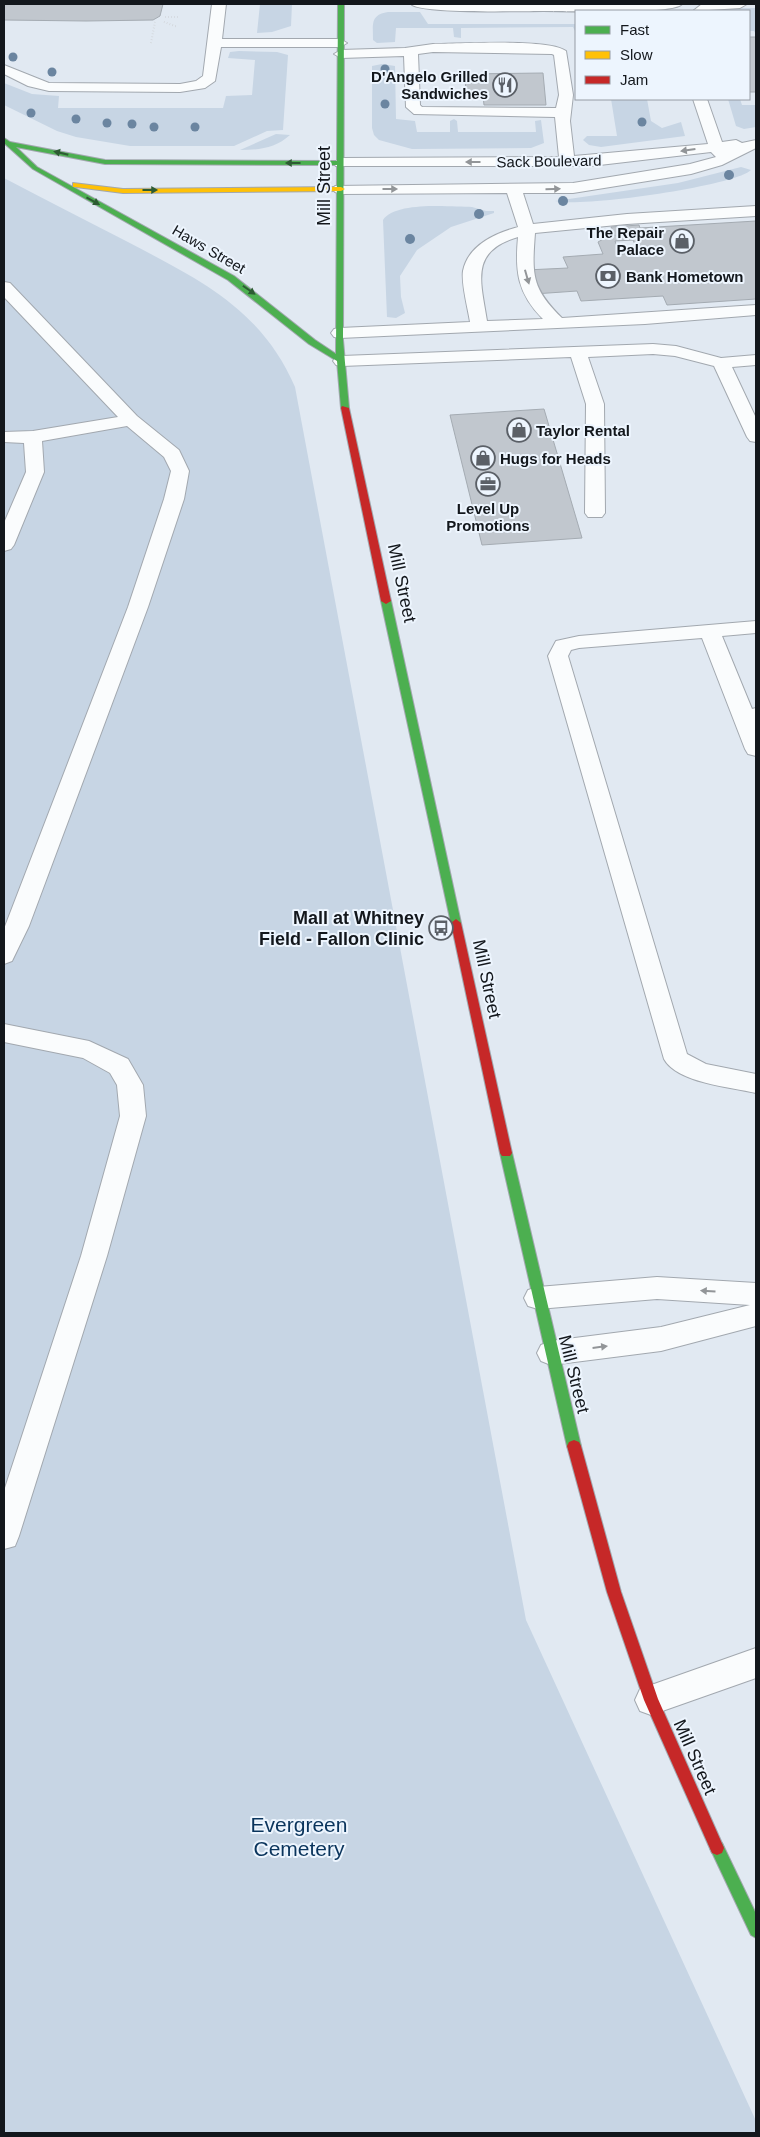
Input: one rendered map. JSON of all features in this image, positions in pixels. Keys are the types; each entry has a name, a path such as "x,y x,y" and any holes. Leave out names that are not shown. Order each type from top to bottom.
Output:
{"main road":[{"name":"Mill Street","path":"341,4 340,333 346,414 526,1252 579,1467 614,1592 652,1700 724,1864 756,1930"},
{"name":"Haws Street","path":"7,142 104,162 342,163"},
{"name":"Haws Street","path":"7,142 35,168 231,278 259,297 306,339 342,361"},
{"name":"Haws Street","path":"51,177 84,187 123,191 341,189"}],"lane":[{"path":"4,69 33,84 49,87 194,86 210,81 219,4"},
{"path":"418,4 441,6 555,4 643,8 677,4"},
{"path":"702,10 708,6 740,4"},
{"path":"215,43 411,52 433,48 540,48 556,50 561,54 566,95 562,113 567,161"},
{"path":"411,52 413,107 419,112 562,113"},
{"path":"700,100 722,152"},
{"path":"712,128 714,100"},
{"path":"341,189 514,190 572,188 624,182 691,169 722,152 755,144"},
{"name":"Sack Boulevard","path":"342,163 567,161 722,152"},
{"path":"514,190 527,230 524,266 532,294 538,304 558,323"},
{"path":"479,326 471,280 473,265 478,256 490,244 514,232 627,218 756,211"},
{"path":"4,287 131,420 172,454 180,471 174,499 135,616 17,926 4,955"},
{"path":"340,333 645,319 756,310"},
{"path":"342,361 669,350 721,363 756,360"},
{"path":"578,352 595,404 595,513"},
{"path":"721,363 756,437"},
{"path":"4,436 33,437 131,420"},
{"path":"4,545 35,472 33,437"},
{"path":"756,627 579,642 564,646 558,656 676,1059 685,1066 704,1072 756,1083"},
{"path":"710,631 750,715 756,749"},
{"path":"4,1032 89,1050 119,1066 130,1085 134,1116 94,1256 4,1536"},
{"path":"538,1298 657,1288 756,1294"},
{"path":"551,1354 661,1339 756,1315"},
{"path":"652,1700 756,1663"}],"path":[{"path":"151,43 155,22"}],"green space":[{"path":"260,4 292,4 291,26 272,32 257,33"},
{"path":"725,8 756,8 756,34 754,31 750,31 750,10 715,10"},
{"path":"420,12 428,24 575,24 575,31 573,27 461,28 461,38 454,37 453,28 396,28 395,42 377,43 373,40 374,21 382,13"},
{"path":"230,52 277,52 288,55 283,130 267,131 234,146 130,146 76,137 57,131 4,105 4,83 32,94 59,96 58,108 223,108 226,96 252,95 255,60 228,58"},
{"path":"382,64 395,66 396,119 415,121 417,132 450,132 450,121 454,119 457,121 458,132 536,132 535,121 541,120 544,143 531,148 412,149 379,140 374,135 372,128 372,66"},
{"path":"611,100 647,100 651,121 662,128 681,122 685,136 601,147 589,145 583,140 587,136 617,136"},
{"path":"728,100 740,100 742,105 756,105 756,127 744,129 736,126"},
{"path":"276,134 290,135 279,143 267,147 240,150"},
{"path":"741,167 751,170 717,183 688,189 594,201 555,201 678,183"},
{"name":"Evergreen Cemetery","path":"4,178 178,269 225,299 246,316 264,336 281,360 295,387 526,1620 756,2121 756,2133 4,2133"},
{"path":"424,206 472,207 494,211 494,213 451,227 417,250 400,276 401,297 405,313 396,318 387,317 383,220 399,210"}],"building":[{"path":"4,4 163,4 160,16 153,20 86,21 4,20"},
{"path":"750,37 756,37 756,92 750,92"},
{"name":"D'Angelo Grilled Sandwiches","path":"543,73 546,105 484,105 483,96 466,96 465,74"},
{"path":"756,221 756,299 667,305 663,296 581,301 577,291 534,294 526,270 568,268 563,257 603,254 598,242 607,237 615,236 611,227 639,225 640,228","holes":["633,240 639,253 620,254 615,241"]},
{"path":"544,409 582,538 482,545 450,415"}],"traffic: fast":[{"path":"341,4 339,340 345,408"},
{"path":"4,140 35,168 231,278 312,342 342,361"},
{"path":"11,144 105,162 341,163"},
{"path":"386,601 456,923"},
{"path":"506,1153 574,1446"},
{"path":"717,1848 756,1930"}],"traffic: slow":[{"path":"76,185 123,191 341,189"}],"traffic: jam":[{"path":"345,408 386,601"},
{"path":"456,923 506,1153"},
{"path":"574,1446 614,1592 651,1700 717,1848"}],"place":[{"name":"D'Angelo Grilled Sandwiches","path":"505,85"},
{"name":"The Repair Palace","path":"682,241"},
{"name":"Bank Hometown","path":"608,276"},
{"name":"Taylor Rental","path":"519,430"},
{"name":"Hugs for Heads","path":"483,458"},
{"name":"Level Up Promotions","path":"488,484"},
{"name":"Mall at Whitney Field - Fallon Clinic","path":"441,928"}]}
